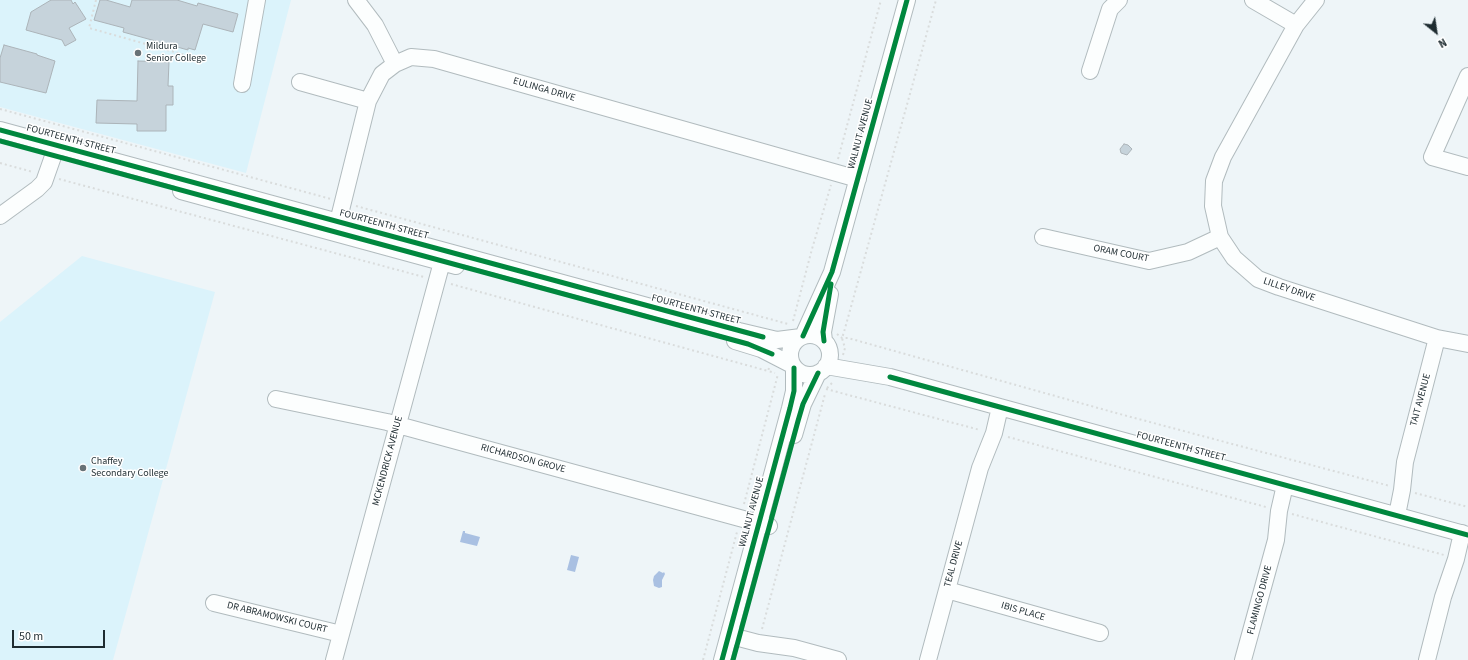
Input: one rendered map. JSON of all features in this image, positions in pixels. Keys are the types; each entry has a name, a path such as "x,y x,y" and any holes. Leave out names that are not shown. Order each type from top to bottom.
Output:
{"street":[{"path":"242,84 257,0"},
{"path":"356,0 375,25 395,64"},
{"name":"WALNUT AVENUE","path":"764,525 803,404 830,360 824,332 832,272 906,0"},
{"path":"1090,71 1110,9 1119,0"},
{"path":"1254,0 1296,25"},
{"name":"LILLEY DRIVE","path":"1316,0 1296,25 1223,157 1214,181 1213,206 1220,237 1234,258 1258,279 1437,338 1468,344"},
{"name":"EULINGA DRIVE","path":"338,222 368,101 382,74 395,64 411,57 434,59 858,179"},
{"path":"1468,76 1432,157 1468,166"},
{"path":"300,82 368,101"},
{"name":"FOURTEENTH STREET","path":"0,130 55,151 442,262 748,344 775,347 799,333"},
{"name":"FOURTEENTH STREET","path":"0,141 55,151 338,222 739,331 775,347 793,367"},
{"path":"0,216 37,189 44,182 55,151"},
{"name":"ORAM COURT","path":"1043,237 1149,261 1188,252 1220,237"},
{"name":"MCKENDRICK AVENUE","path":"334,660 442,262"},
{"name":"WALNUT AVENUE","path":"799,333 832,272"},
{"path":"799,333 814,336 830,360 812,375 805,375 793,367 790,359 792,347 799,333"},
{"name":"TAIT AVENUE","path":"1392,514 1437,338"},
{"name":"FOURTEENTH STREET","path":"830,360 890,378 1461,533"},
{"name":"WALNUT AVENUE","path":"733,660 736,632 764,525 794,391 793,367"},
{"name":"RICHARDSON GROVE","path":"276,399 398,425 764,525"},
{"name":"TEAL DRIVE","path":"928,660 996,406"},
{"name":"FLAMINGO DRIVE","path":"1243,660 1290,486"},
{"path":"1443,597 1447,556 1461,533"},
{"path":"1427,660 1443,597 1456,559 1461,533"},
{"name":"IBIS PLACE","path":"947,590 1100,633"},
{"name":"DR ABRAMOWSKI COURT","path":"214,603 341,634"},
{"path":"736,632 761,634 794,648"},
{"path":"736,632 758,643 794,648 838,660"},
{"name":"WALNUT AVENUE","path":"722,660 736,632"}],"path":[{"path":"96,0 89,28 185,55"},
{"path":"799,333 812,248 835,173 881,0"},
{"path":"761,634 826,389 837,378 830,360 845,348 842,338 936,0"},
{"path":"0,109 343,202 799,333"},
{"path":"0,163 778,374 702,660"},
{"path":"768,371 777,335 799,333"},
{"path":"842,338 848,338 1109,411 1468,507"},
{"path":"826,389 1447,556"}],"shaded area":[{"name":"Mildura Senior College","path":"0,0 291,0 246,173 0,107"},
{"name":"Chaffey Secondary College","path":"82,256 215,292 113,660 0,660 0,322"}],"water":[{"path":"463,531 465,531 465,533 480,537 477,546 460,542"},
{"path":"571,555 579,557 575,572 567,570"},
{"path":"659,571 664,572 665,574 662,580 662,587 659,588 654,586 653,580 654,576"}],"building":[{"path":"51,0 71,0 73,4 75,2 86,19 69,28 76,40 65,46 62,40 26,30 31,12"},
{"path":"100,0 106,0 130,7 132,0 177,0 197,6 198,3 238,14 233,32 203,24 195,50 188,48 188,50 123,32 124,28 94,20"},
{"path":"4,45 37,54 55,61 46,93 0,82 0,58"},
{"path":"138,61 169,62 168,86 173,86 173,105 166,105 166,131 137,131 137,124 96,123 97,100 137,101"},
{"path":"1124,144 1128,145 1132,149 1127,155 1121,153 1120,149"}],"cycle path":[{"path":"803,336 832,272 907,0"},
{"path":"0,130 763,337"},
{"path":"0,141 748,344 772,354"},
{"path":"824,341 823,332 831,284"},
{"path":"722,660 790,408 794,391 794,368"},
{"path":"733,660 803,404 818,373"},
{"path":"890,377 1468,535"}],"place":[{"name":"Mildura Senior College","path":"138,53"},
{"name":"Chaffey Secondary College","path":"83,468"}]}
